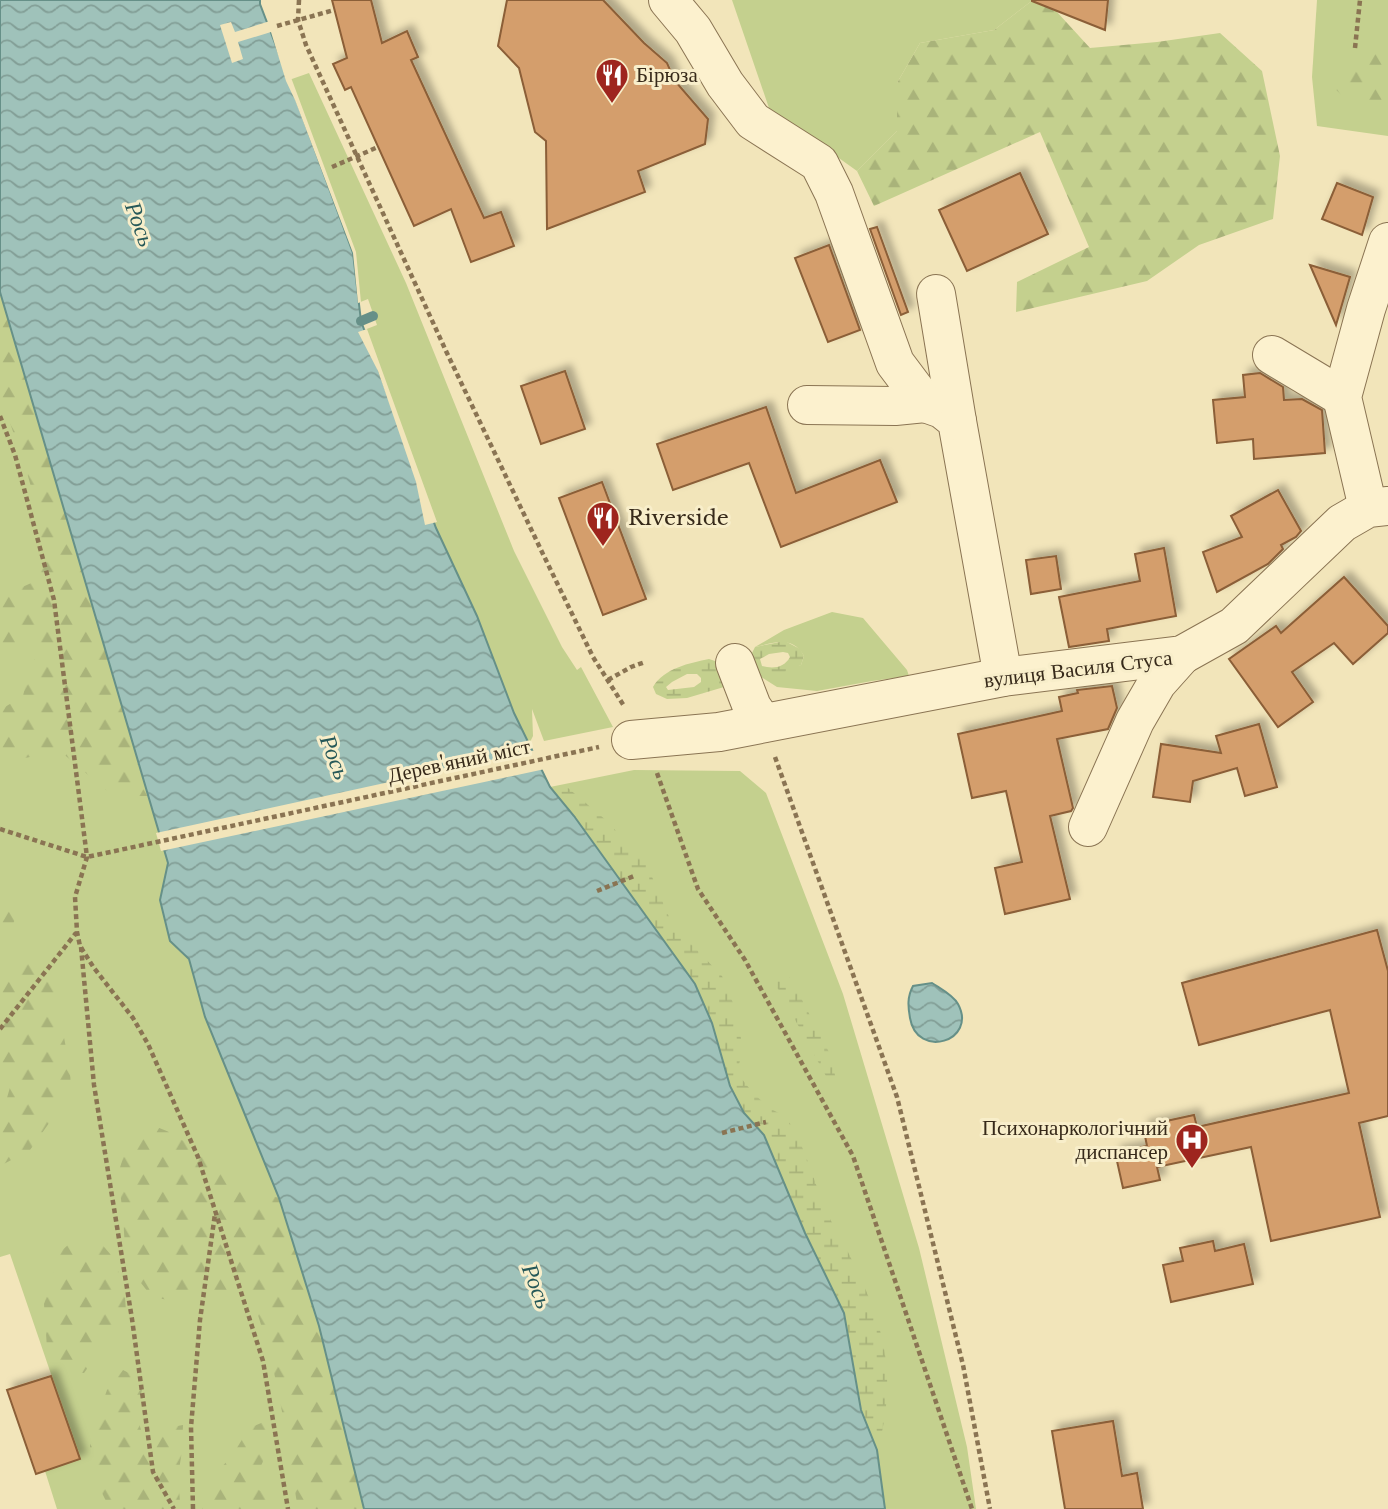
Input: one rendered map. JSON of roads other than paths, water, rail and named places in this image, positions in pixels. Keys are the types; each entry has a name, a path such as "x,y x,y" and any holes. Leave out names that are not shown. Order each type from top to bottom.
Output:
{"street":[{"path":"668,0 693,30 725,84 753,121 819,163 834,193 895,363 941,412"},
{"path":"1378,507 1342,397 1388,242"},
{"path":"936,295 941,412 1003,677"},
{"path":"1272,355 1342,397"},
{"path":"807,405 895,406 941,412"},
{"name":"вулиця Василя Стуса","path":"638,740 719,732 1003,677 1182,655 1234,626 1342,523 1378,507"},
{"path":"1088,827 1135,721 1157,683 1182,655"},
{"path":"735,663 752,707 763,723"}],"water":[{"name":"Рось","path":"0,0 260,0 353,253 361,321 436,528 477,616 514,713 550,787 574,816 695,984 712,1023 730,1086 744,1113 764,1135 805,1233 844,1313 861,1410 877,1450 885,1509 364,1509 319,1326 279,1198 205,1017 189,959 170,941 160,900 168,863 0,292"},
{"path":"932,983 956,1001 962,1017 960,1028 944,1041 923,1039 915,1031 910,1018 908,1002 913,986"}],"waterway":[{"path":"361,321 373,316"}],"place":[{"name":"Бірюза","path":"612,105"},
{"name":"Riverside","path":"603,548"},
{"name":"Психонаркологічний диспансер","path":"1192,1170"}]}
